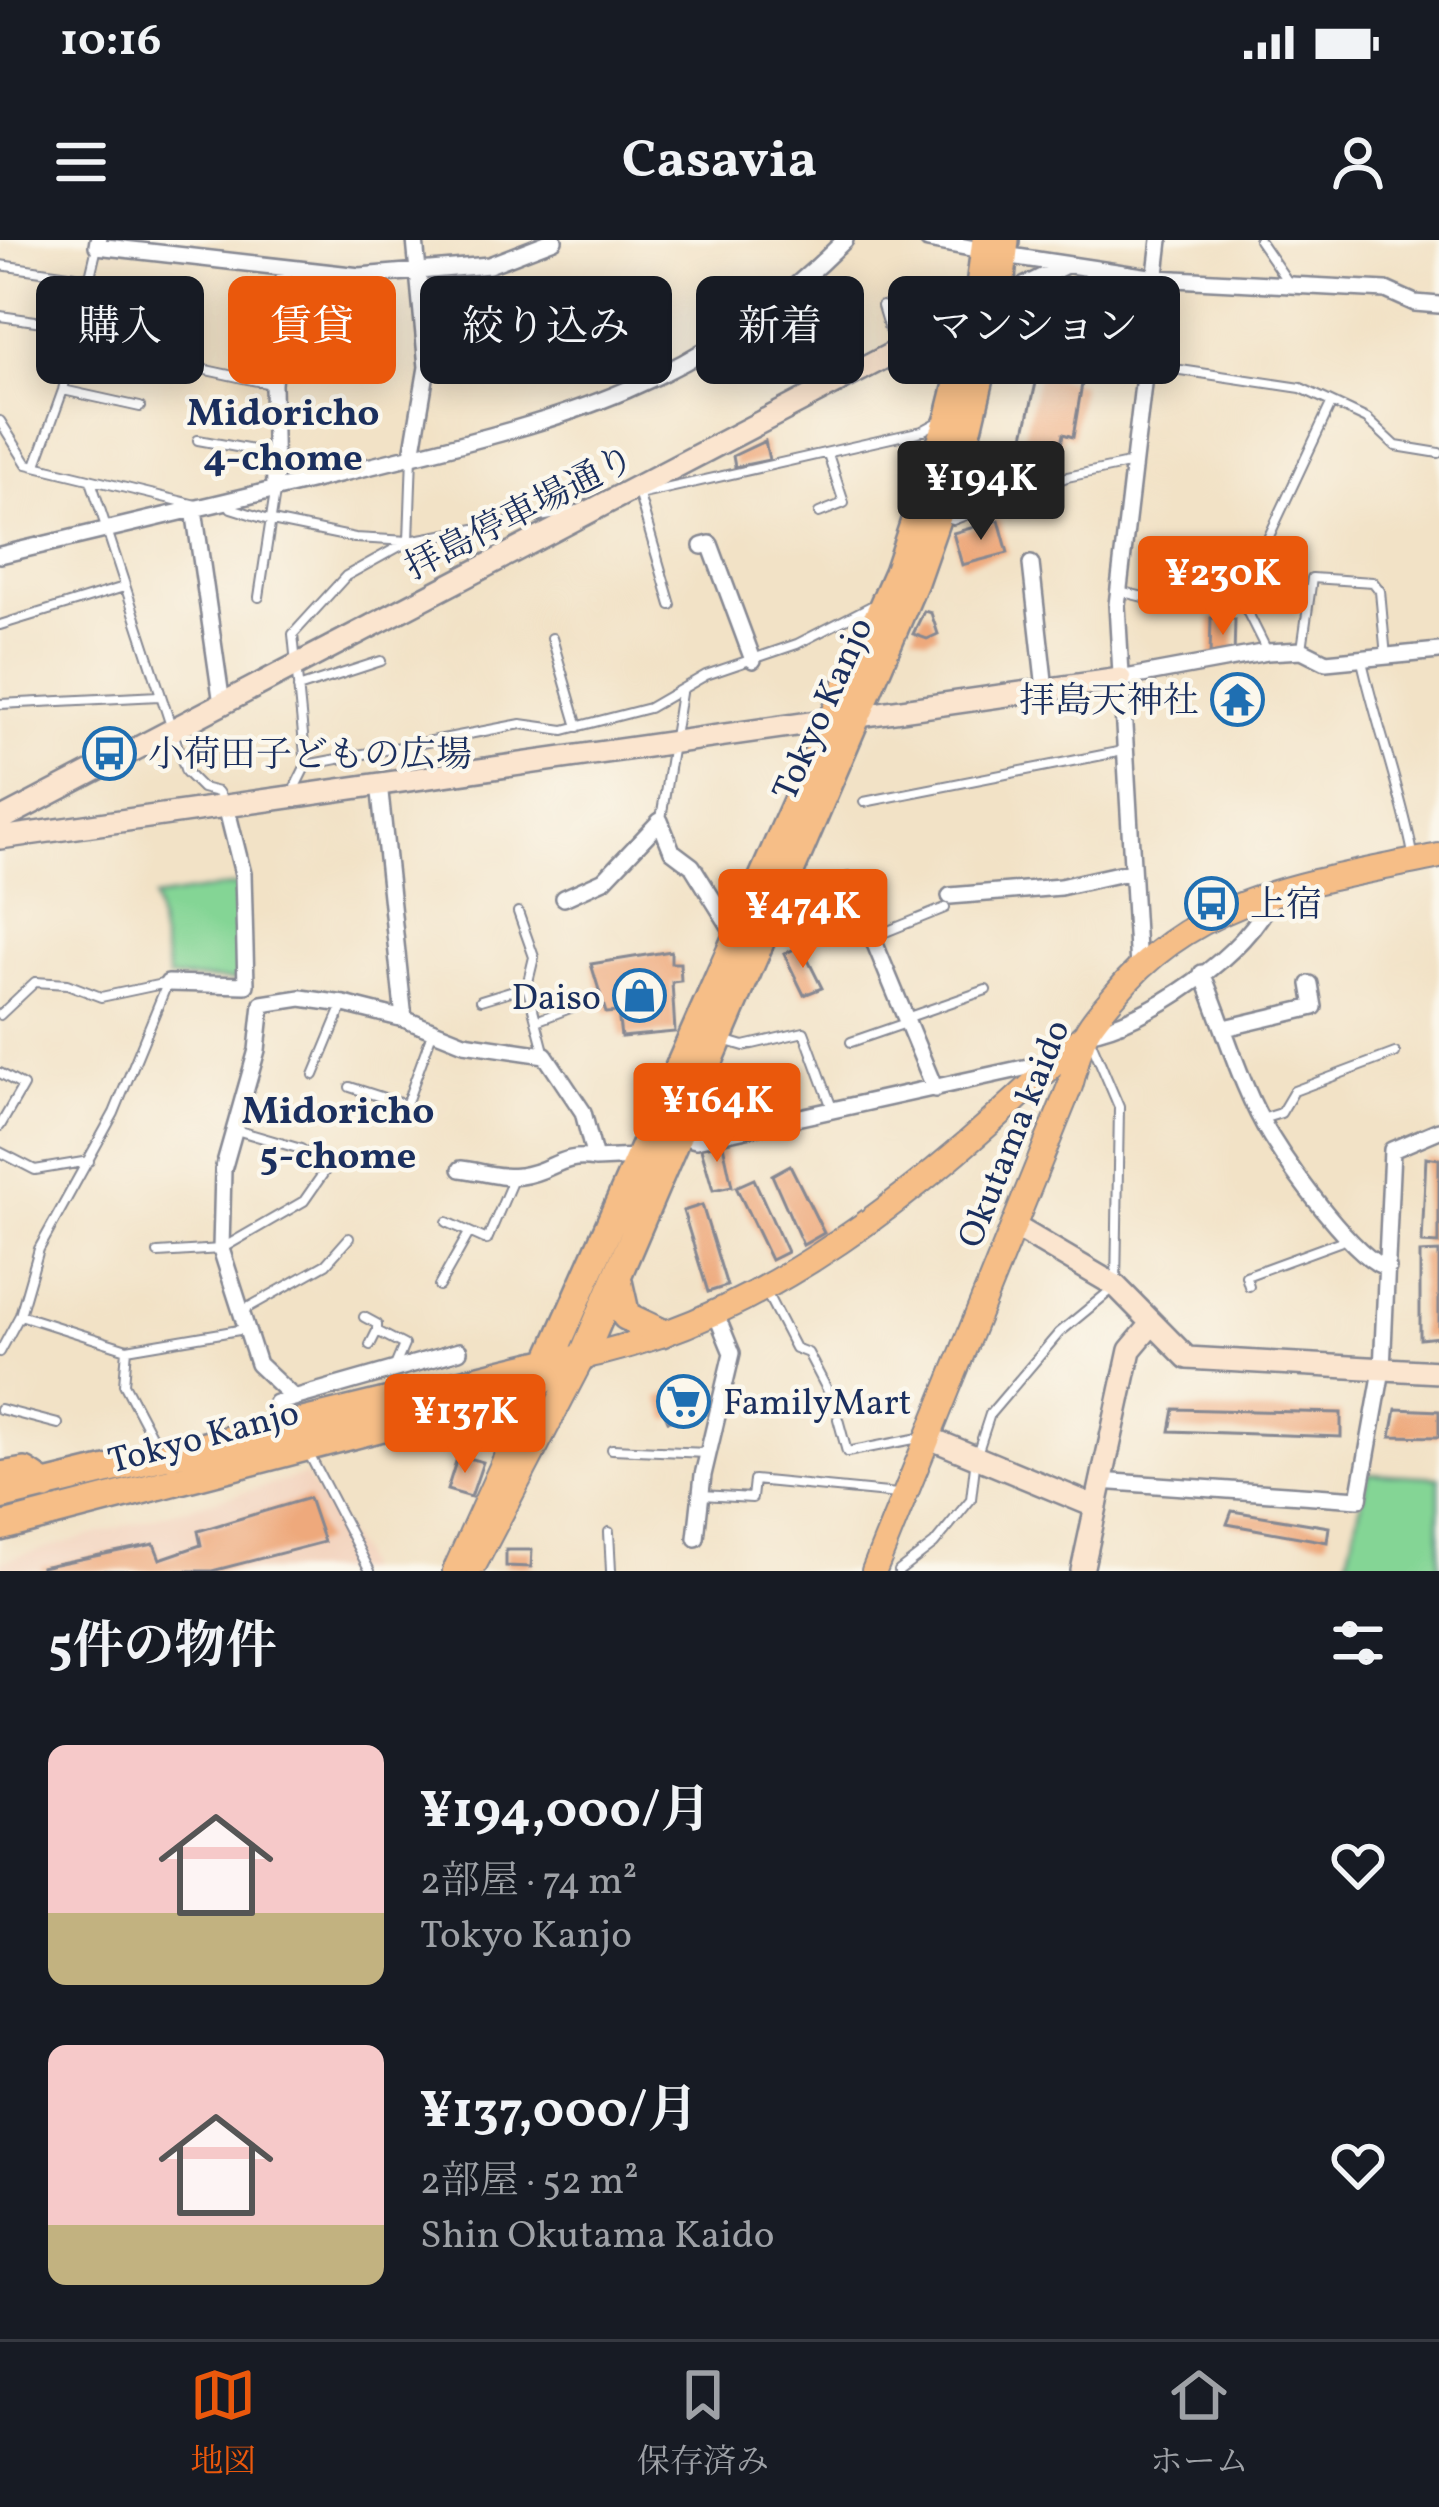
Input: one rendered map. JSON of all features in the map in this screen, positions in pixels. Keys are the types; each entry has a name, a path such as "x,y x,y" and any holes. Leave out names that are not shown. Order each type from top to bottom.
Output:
{"highway":[{"name":"Tokyo Kanjo","path":"991,276 995,246"},
{"name":"Tokyo Kanjo","path":"545,1371 737,938 849,717 961,384"},
{"name":"Tokyo Kanjo","path":"0,1527 304,1452 440,1412 582,1358 720,1039 849,717 938,516 979,384"},
{"path":"618,1281 626,1316 662,1333"},
{"name":"Tokyo Kanjo","path":"0,1496 260,1431 545,1371"},
{"path":"440,1412 495,1414 505,1424 512,1446"},
{"path":"0,1476 25,1472 56,1484 83,1459 153,1439 221,1422 260,1431"}],"main road":[{"name":"Okutama kaido","path":"874,1571 1014,1226 1086,1033 1138,968 1186,929 1274,891 1426,859"},
{"path":"472,1571 582,1358 716,1314 765,1291 872,1216 1086,1033"},
{"path":"455,1571 545,1371"}],"street":[{"path":"412,455 428,367 415,240"},
{"path":"98,243 360,276 489,265 554,240"},
{"path":"0,555 412,455 625,394 747,327 845,240"},
{"path":"928,240 995,246 1144,276"},
{"path":"1156,276 1160,240"},
{"name":"拝島停車場通り","path":"1044,276 1069,264"},
{"path":"284,276 285,268"},
{"path":"1180,280 1294,290 1385,290 1415,303 1439,305"},
{"name":"拝島停車場通り","path":"0,820 295,664 638,492 888,355"},
{"path":"273,384 270,453 275,489"},
{"path":"1138,968 1119,591 1145,384"},
{"path":"199,508 222,704"},
{"path":"701,546 710,544 752,660"},
{"path":"1030,564 1045,689"},
{"path":"0,838 1120,679 1267,652 1302,650 1325,662 1439,651"},
{"path":"379,783 404,1018"},
{"path":"168,983 246,985 243,874 226,806"},
{"path":"564,898 604,880 660,821 672,851 692,866 737,938"},
{"path":"947,902 1060,887 1132,871"},
{"path":"849,881 910,1019 934,1089"},
{"path":"1086,1033 1115,1028 1202,973 1264,918 1274,891"},
{"path":"1202,973 1269,1136 1348,1238 1373,1265 1388,1268"},
{"path":"1225,1028 1314,1007 1310,984"},
{"path":"294,1398 258,1364 221,1249 223,1170 257,1050 262,1004 301,998 344,1004 404,1018 432,1033 545,1055 583,1112 595,1159"},
{"path":"677,1135 696,1140 1028,1067 1048,1070"},
{"path":"1099,1480 1360,1499 1382,1370 1392,1150 1439,1130"},
{"path":"460,1169 514,1178 538,1173 569,1155 637,1157"},
{"path":"1014,1226 1116,1286 1176,1352 1204,1362 1439,1372"},
{"path":"695,1538 708,1454 732,1353 716,1314"},
{"path":"1082,1571 1130,1350 1151,1325"},
{"path":"260,1431 276,1403 459,1351"},
{"path":"927,1437 1094,1506"}],"lane":[{"path":"1259,240 1261,250 1294,290"},
{"path":"90,276 98,243"},
{"path":"0,266 75,276"},
{"path":"881,306 888,328"},
{"path":"0,316 36,321"},
{"path":"1180,369 1301,388 1330,406 1367,419 1396,446 1439,453"},
{"path":"206,370 228,375"},
{"path":"36,465 64,384"},
{"path":"63,390 140,407"},
{"path":"1267,652 1246,609 1249,579 1330,406"},
{"path":"670,605 638,492 828,454 922,431 950,416"},
{"path":"0,421 27,464 199,508"},
{"path":"198,440 270,453"},
{"path":"819,513 844,503 828,454"},
{"path":"409,541 412,455"},
{"path":"938,516 952,520 1067,477 1135,463"},
{"path":"91,481 186,772 202,788 218,792 226,806"},
{"path":"259,596 275,489"},
{"path":"226,501 231,508 272,520 355,538 409,541 469,534 566,510 598,511"},
{"path":"290,796 306,764 292,634 346,576 409,541"},
{"path":"1302,650 1312,578 1373,582 1380,591 1387,657"},
{"path":"0,626 124,587"},
{"path":"1119,591 1168,603"},
{"path":"306,764 521,724 564,730 649,708 706,675 797,644 886,599"},
{"path":"552,638 578,727"},
{"path":"1362,660 1382,746 1395,769 1426,859"},
{"path":"298,688 381,661"},
{"path":"660,821 678,740 681,692"},
{"path":"0,704 159,696"},
{"path":"864,802 1124,751"},
{"path":"785,881 804,892 823,934"},
{"path":"872,937 947,902"},
{"path":"518,912 534,957 527,986 545,1055"},
{"path":"0,1016 35,982 67,984 101,997 168,983"},
{"path":"0,1352 20,1315 39,1249 90,1161 168,983"},
{"path":"246,985 262,1004"},
{"path":"481,1000 527,986"},
{"path":"851,1042 986,990"},
{"path":"314,1076 344,1004"},
{"path":"536,1021 573,1007"},
{"path":"720,1039 744,1046 804,1032 832,1108"},
{"path":"350,1087 406,1106 432,1033"},
{"path":"899,1571 971,1499 976,1457 990,1414 1059,1334 1116,1286 1119,1107 1086,1033"},
{"path":"1262,1119 1282,1113 1294,1091 1395,1054"},
{"path":"0,1072 23,1086 0,1126"},
{"path":"158,1253 221,1249 304,1201 327,1168 301,1149 236,1130"},
{"path":"0,1152 35,1170 90,1161"},
{"path":"447,1222 487,1240 514,1178"},
{"path":"439,1286 469,1233"},
{"path":"20,1315 127,1348 243,1320 326,1264 349,1238"},
{"path":"1249,1286 1246,1276 1348,1238"},
{"path":"765,1291 794,1348 808,1353 831,1397"},
{"path":"364,1317 377,1324 370,1345"},
{"path":"377,1331 404,1345 394,1368"},
{"path":"127,1348 124,1384 153,1439"},
{"path":"0,1409 58,1424"},
{"path":"838,1419 847,1452 927,1437"},
{"path":"612,1449 708,1454"},
{"path":"304,1452 370,1571"},
{"path":"700,1495 752,1498 754,1480 905,1495"},
{"path":"609,1532 611,1571"}],"shaded area":[{"path":"305,1475 359,1554 364,1571 0,1571 0,1561"}],"green space":[{"path":"237,885 244,976 235,980 169,978 154,898"},
{"path":"1368,1473 1439,1477 1439,1571 1345,1571"}],"building":[{"path":"1036,384 1082,384 1073,437 1063,434 1061,444 1024,436"},
{"path":"765,441 769,460 735,467 733,456"},
{"path":"999,520 1008,553 962,565 953,533"},
{"path":"924,611 931,613 938,634 927,639 913,634"},
{"path":"1211,618 1235,619 1234,658 1210,656"},
{"path":"801,946 822,988 804,995 784,954"},
{"path":"671,951 671,963 680,963 681,981 672,982 675,1032 621,1037 618,1012 606,1013 591,964"},
{"path":"722,1140 732,1186 713,1190 700,1145"},
{"path":"1426,1157 1439,1159 1439,1244 1422,1243"},
{"path":"790,1165 824,1233 803,1245 772,1175"},
{"path":"754,1179 787,1252 771,1260 736,1187"},
{"path":"702,1205 727,1286 708,1292 683,1211"},
{"path":"1439,1252 1439,1337 1420,1339 1420,1253"},
{"name":"FamilyMart","path":"699,1381 709,1403 668,1421 658,1398"},
{"path":"1174,1409 1341,1413 1341,1437 1170,1431"},
{"path":"1396,1409 1439,1411 1439,1437 1391,1436"},
{"path":"458,1455 483,1462 471,1497 447,1490"},
{"path":"309,1498 324,1542 212,1571 42,1571 41,1567 154,1544 160,1559 201,1545 198,1531"},
{"path":"1232,1511 1329,1527 1327,1542 1227,1524"},
{"path":"506,1550 532,1550 531,1567 506,1566"}],"place":[{"name":"拝島天神社","path":"1238,699"},
{"name":"小荷田子どもの広場","path":"109,753"},
{"name":"上宿","path":"1211,903"},
{"name":"Daiso","path":"640,996"},
{"name":"FamilyMart","path":"684,1401"}],"district":[{"name":"Midoricho 4-chome","path":"283,434"},
{"name":"Midoricho 5-chome","path":"338,1132"}]}
